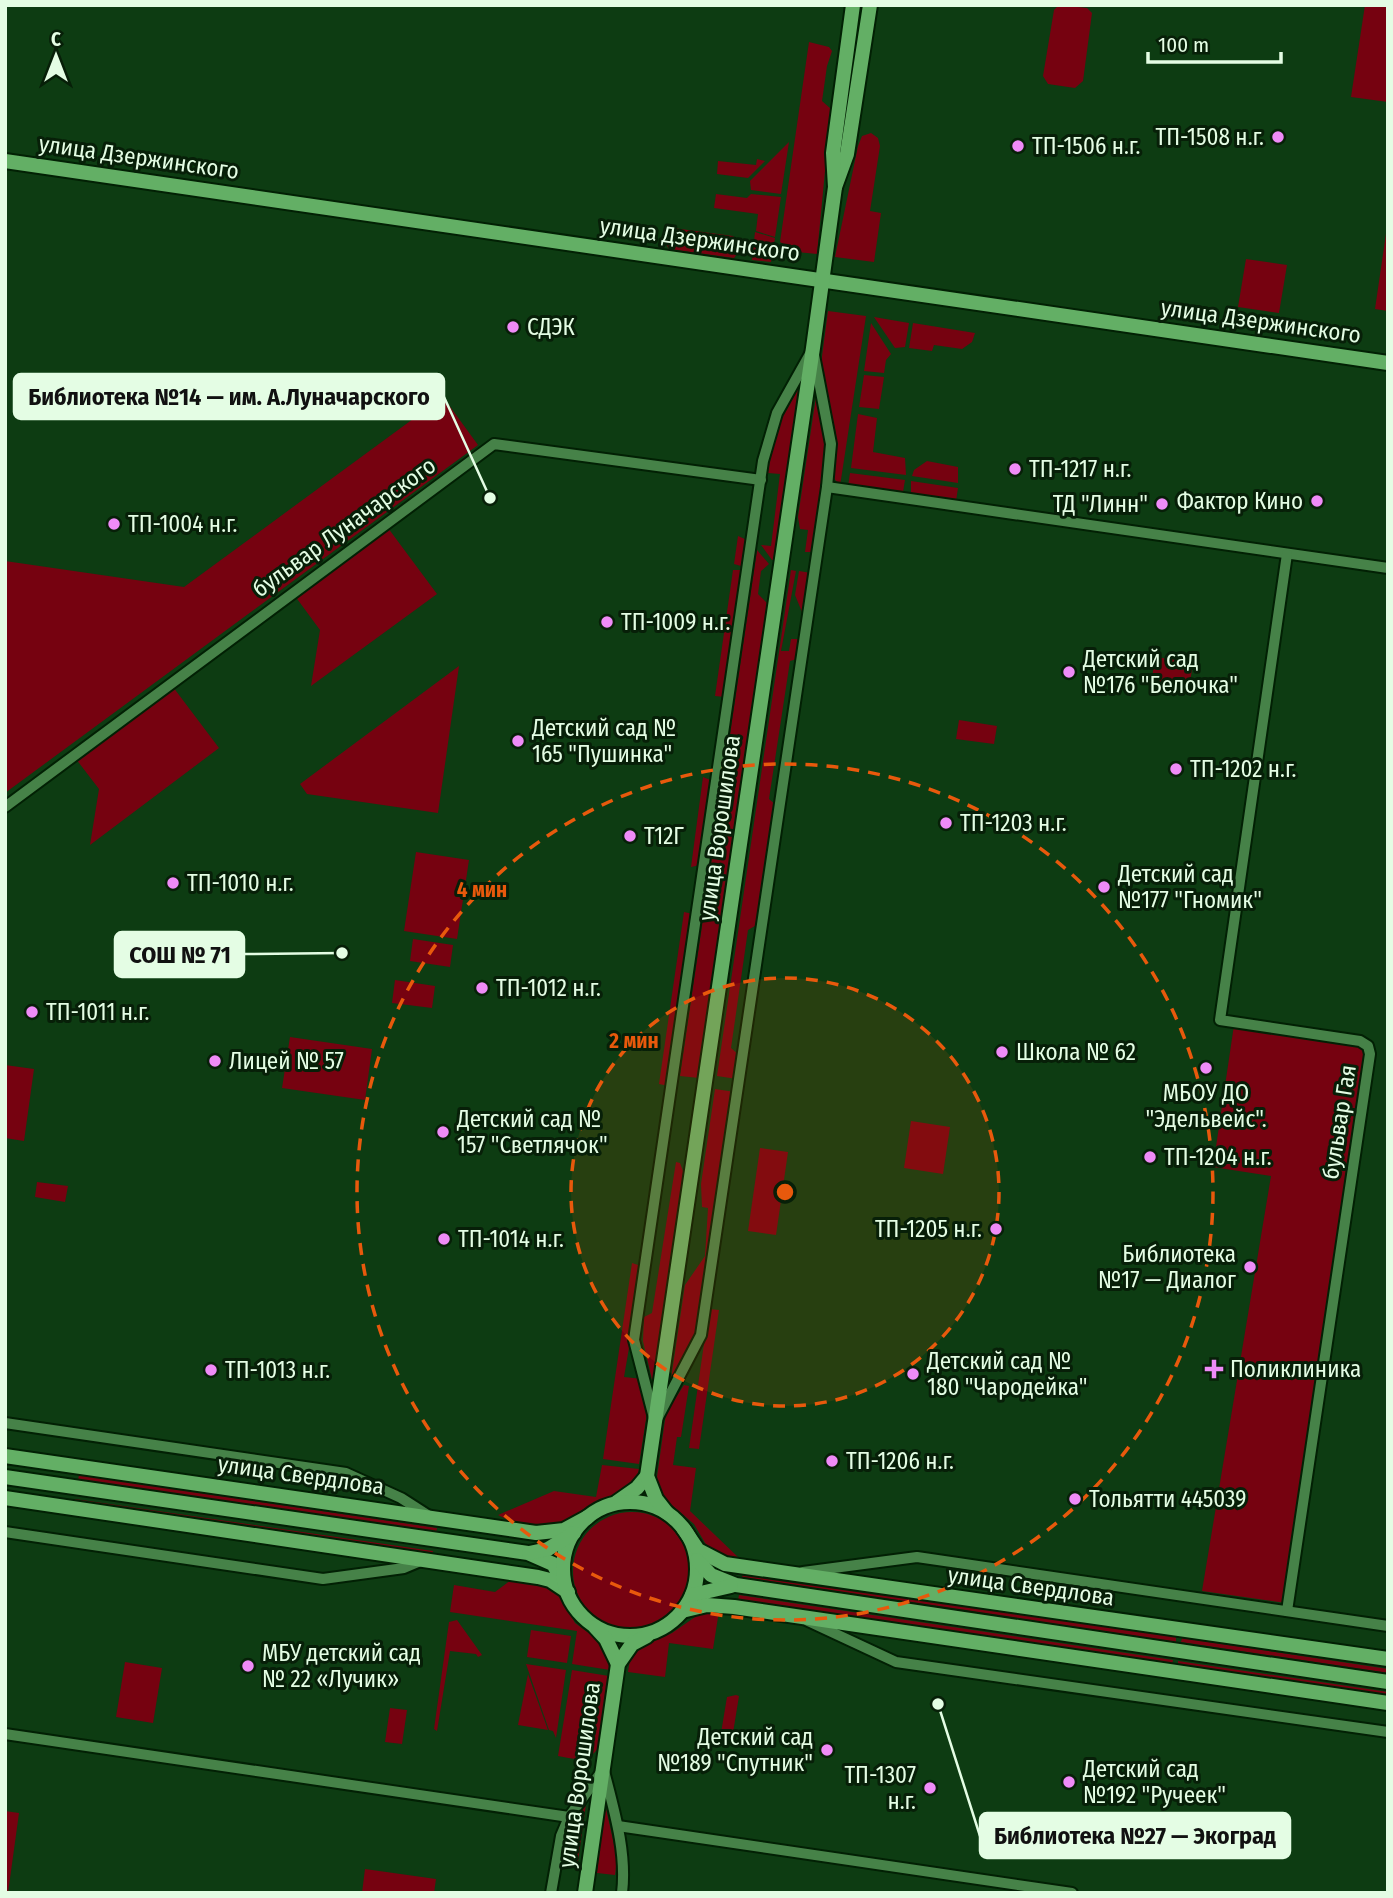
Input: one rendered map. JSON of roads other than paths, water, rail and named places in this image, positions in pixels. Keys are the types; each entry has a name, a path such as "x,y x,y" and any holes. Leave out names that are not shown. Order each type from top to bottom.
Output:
{"main road":[{"name":"улица Ворошилова","path":"647,1476 813,348 835,187 833,153 853,5"},
{"name":"улица Ворошилова","path":"835,187 847,154 870,5"},
{"name":"улица Дзержинского","path":"5,161 1388,363"},
{"name":"улица Свердлова","path":"5,1456 550,1533 587,1517"},
{"path":"647,1476 656,1499 683,1528 697,1560 692,1595 682,1611 654,1632 632,1644 618,1664 606,1639 579,1612 566,1588 567,1548 587,1517 627,1496 647,1476"},
{"name":"улица Свердлова","path":"5,1477 528,1553 552,1564 566,1588"},
{"path":"5,1499 538,1577 566,1588"},
{"path":"609,1506 644,1504 667,1513"},
{"name":"улица Свердлова","path":"683,1528 698,1550 712,1559 741,1567 1388,1659"},
{"name":"улица Свердлова","path":"528,1553 557,1544 576,1531"},
{"name":"улица Свердлова","path":"697,1560 711,1575 736,1585 1388,1682"},
{"name":"улица Свердлова","path":"692,1595 717,1587 736,1585"},
{"path":"682,1611 707,1605 796,1615 1388,1703"},
{"path":"591,1623 623,1635 654,1632"},
{"name":"улица Ворошилова","path":"585,1893 618,1664"}],"street":[{"path":"655,1423 634,1339 761,480 772,425 813,348"},
{"path":"655,1423 701,1335 827,487 830,432 813,348"},
{"name":"бульвар Луначарского","path":"5,807 494,444 761,480"},
{"path":"827,487 1388,568"},
{"name":"бульвар Гая","path":"1287,554 1220,1020 1360,1041 1368,1046 1370,1054 1287,1611"},
{"path":"5,1423 346,1473 401,1498 432,1517"},
{"path":"5,1532 323,1579 404,1568 423,1560"},
{"path":"790,1574 917,1557 1388,1626"},
{"path":"796,1615 896,1661 1388,1732"},
{"path":"5,1734 569,1817"},
{"path":"551,1893 561,1836 569,1817 603,1769"},
{"path":"603,1769 618,1826 624,1880 621,1893"},
{"path":"618,1826 1072,1893"}],"place":[{"name":"ТП-1508 н.г.","path":"1278,137"},
{"name":"ТП-1506 н.г.","path":"1018,146"},
{"name":"СДЭК","path":"513,327"},
{"name":"ТП-1217 н.г.","path":"1015,469"},
{"name":"Библиотека №14 — им. А.Луначарского","path":"490,498"},
{"name":"Фактор Кино","path":"1317,501"},
{"name":"ТД \"Линн\"","path":"1162,504"},
{"name":"ТП-1004 н.г.","path":"114,524"},
{"name":"ТП-1009 н.г.","path":"607,622"},
{"name":"Детский сад №176 \"Белочка\"","path":"1069,672"},
{"name":"Детский сад № 165 \"Пушинка\"","path":"518,741"},
{"name":"ТП-1202 н.г.","path":"1176,769"},
{"name":"ТП-1203 н.г.","path":"946,823"},
{"name":"T12Г","path":"630,836"},
{"name":"ТП-1010 н.г.","path":"173,883"},
{"name":"Детский сад №177 \"Гномик\"","path":"1104,887"},
{"name":"СОШ № 71","path":"342,953"},
{"name":"ТП-1012 н.г.","path":"482,988"},
{"name":"ТП-1011 н.г.","path":"32,1012"},
{"name":"Школа № 62","path":"1002,1052"},
{"name":"Лицей № 57","path":"215,1061"},
{"name":"МБОУ ДО \"Эдельвейс\".","path":"1206,1068"},
{"name":"Детский сад № 157 \"Светлячок\"","path":"443,1132"},
{"name":"ТП-1204 н.г.","path":"1150,1157"},
{"name":"ТП-1205 н.г.","path":"996,1229"},
{"name":"ТП-1014 н.г.","path":"444,1239"},
{"name":"Библиотека №17 — Диалог","path":"1250,1267"},
{"name":"Поликлиника","path":"1214,1369"},
{"name":"ТП-1013 н.г.","path":"211,1370"},
{"name":"Детский сад № 180 \"Чародейка\"","path":"913,1374"},
{"name":"ТП-1206 н.г.","path":"832,1461"},
{"name":"Тольятти 445039","path":"1075,1499"},
{"name":"МБУ детский сад № 22 «Лучик»","path":"248,1666"},
{"name":"Библиотека №27 — Экоград","path":"938,1704"},
{"name":"Детский сад №189 \"Спутник\"","path":"827,1750"},
{"name":"Детский сад №192 \"Ручеек\"","path":"1069,1782"},
{"name":"ТП-1307 н.г.","path":"930,1788"}]}
